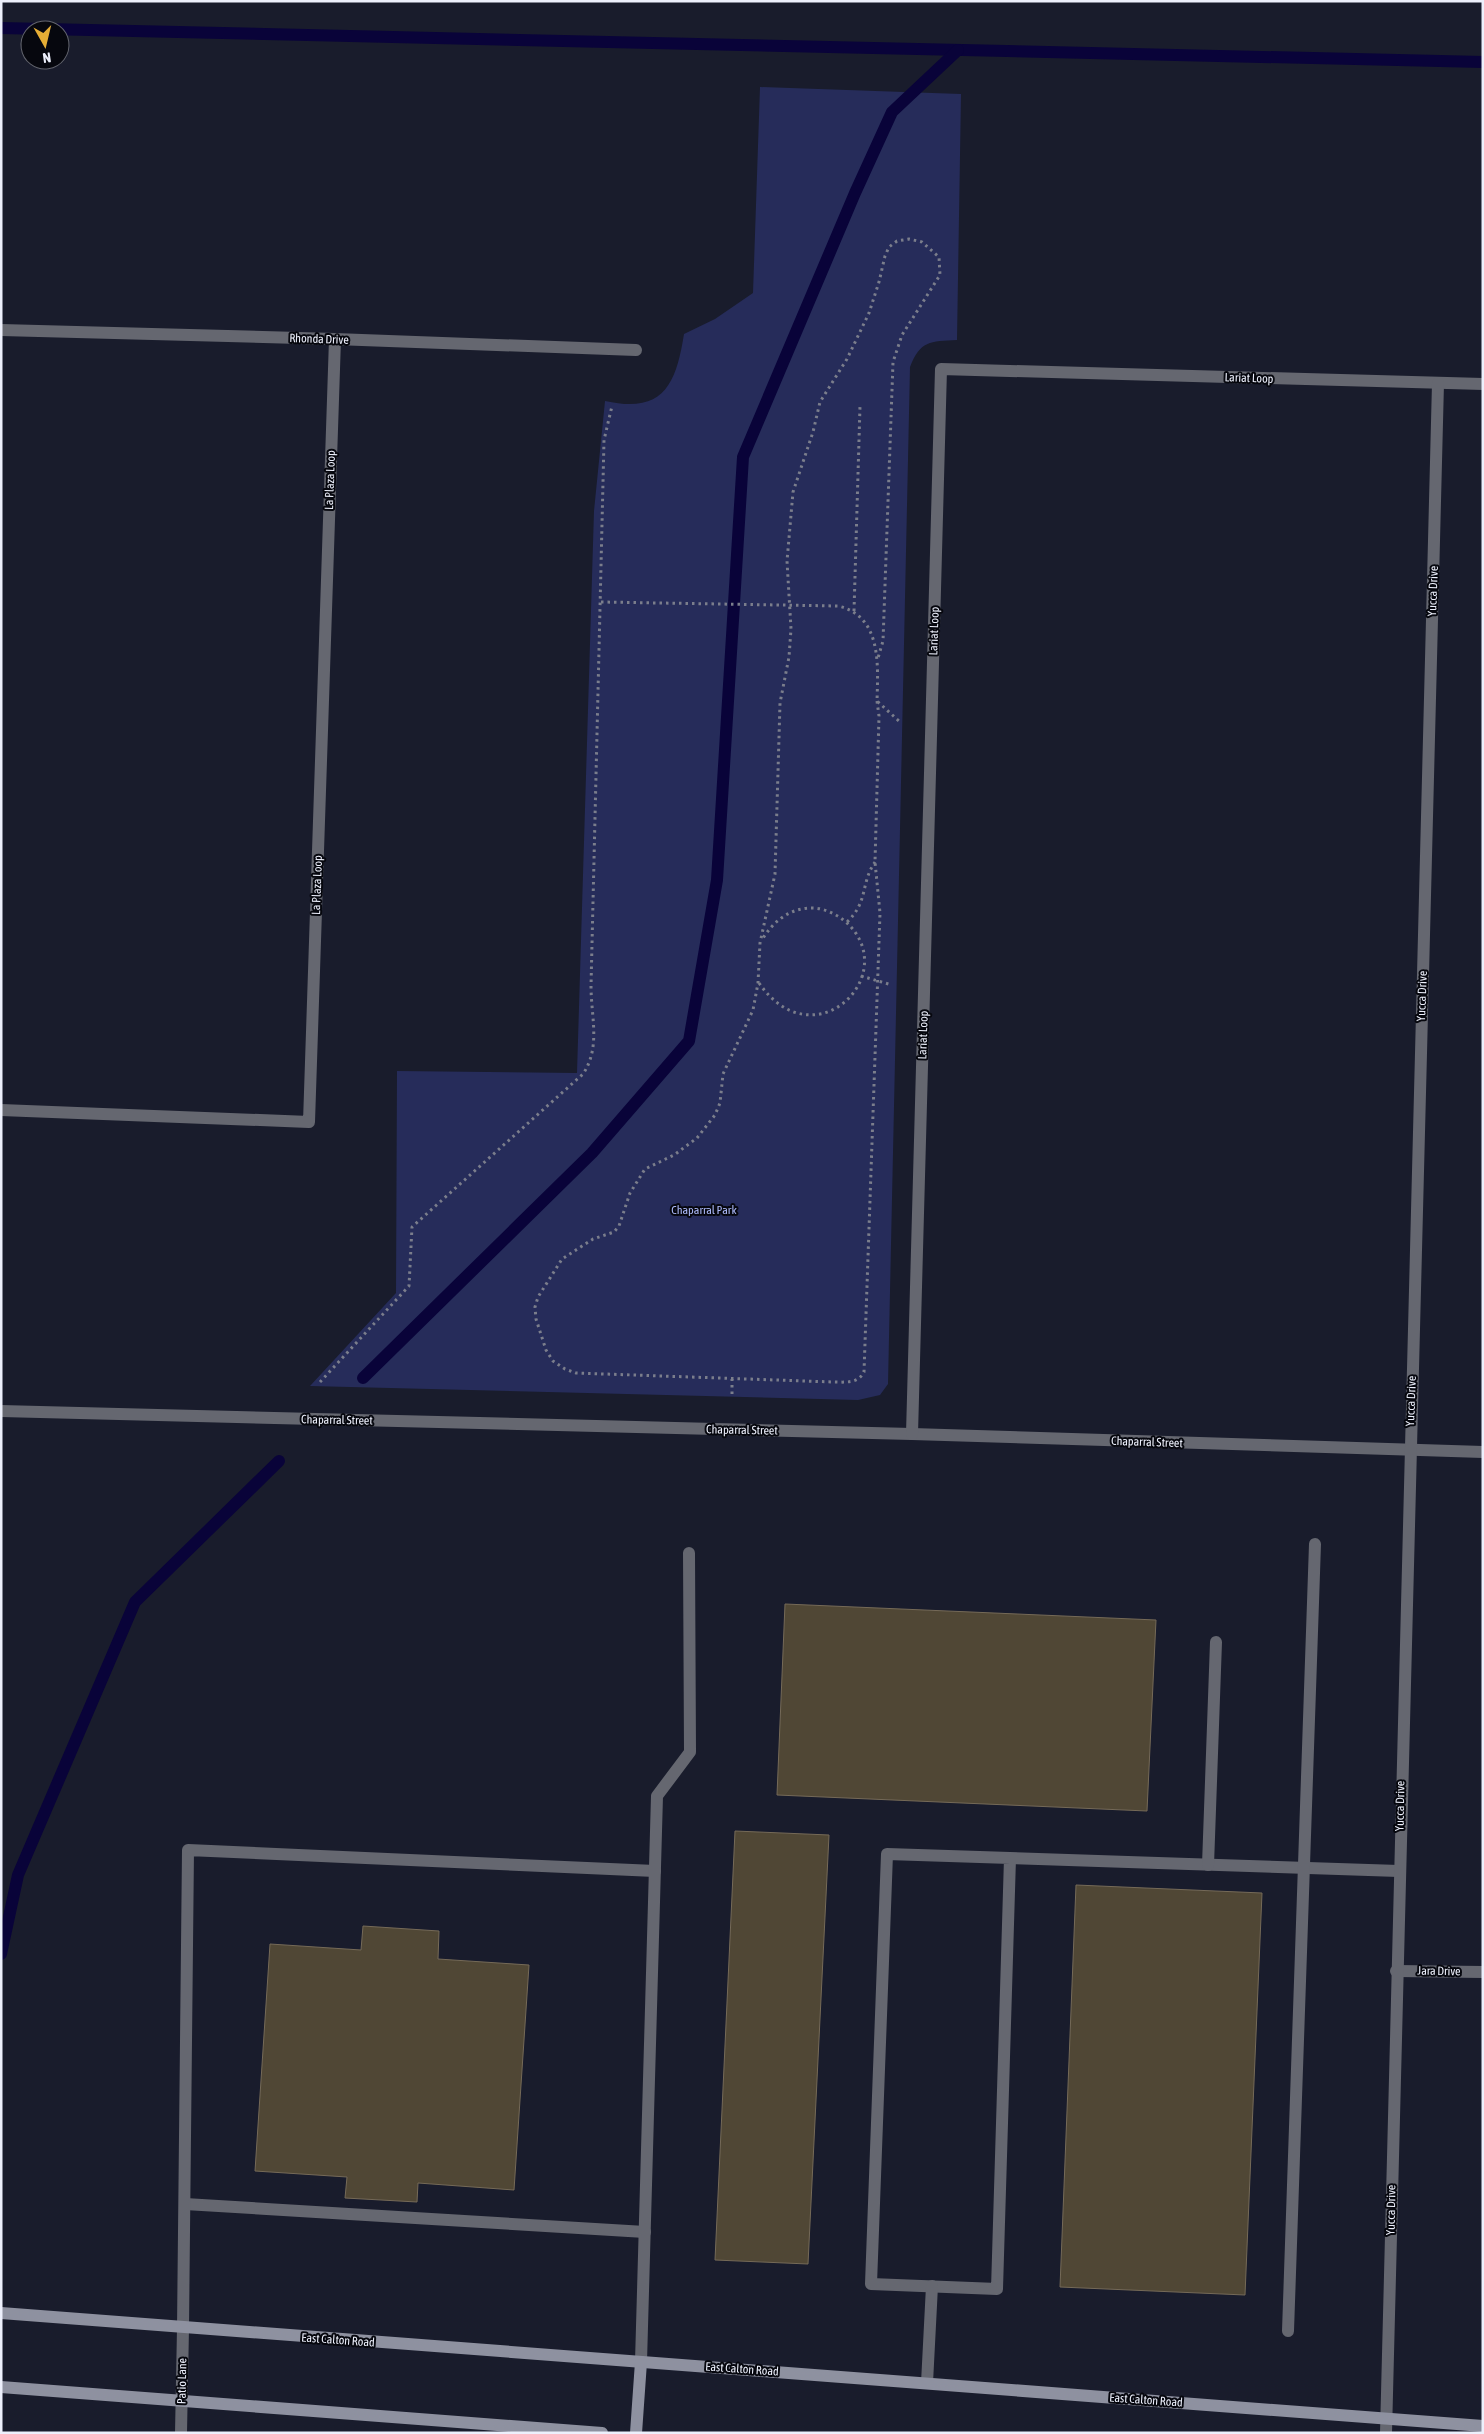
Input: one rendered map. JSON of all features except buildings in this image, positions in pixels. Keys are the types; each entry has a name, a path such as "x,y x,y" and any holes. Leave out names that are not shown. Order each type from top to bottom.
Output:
{"main road":[{"name":"East Calton Road","path":"1,2313 1483,2426"},
{"path":"636,2433 641,2362"},
{"path":"1,2387 182,2401 471,2428 602,2433"}],"street":[{"name":"Rhonda Drive","path":"1,330 335,339 636,350"},
{"name":"La Plaza Loop","path":"1,1110 309,1122 335,339"},
{"name":"Lariat Loop","path":"912,1434 941,369 1483,384"},
{"name":"Yucca Drive","path":"1386,2433 1396,1971 1438,383"},
{"name":"Chaparral Street","path":"1,1412 912,1434 1483,1452"},
{"path":"1288,2331 1314,1544"},
{"path":"641,2362 657,1796 690,1752 689,1553"},
{"path":"1208,1865 1216,1642"},
{"name":"Patio Lane","path":"181,2433 188,1850 655,1871"},
{"path":"1010,1858 997,2290 871,2284 887,1854 1010,1858 1208,1865 1399,1871"},
{"name":"Jara Drive","path":"1396,1971 1483,1972"},
{"path":"185,2204 645,2232"},
{"path":"927,2383 932,2286"}],"path":[{"path":"903,240 922,242 939,257 940,275 902,335 892,362 883,641 878,658 876,701 879,716 875,862 880,913 864,1372 855,1381 845,1382 576,1373 564,1369 553,1361 546,1350 536,1319 535,1307 540,1292 562,1259 593,1239 614,1232 620,1226 630,1193 645,1169 674,1155 697,1138 714,1115 720,1103 723,1074 753,1010 758,983 760,943 774,874 780,703 789,657 791,606 787,561 793,492 813,432 820,402 847,359 869,313 889,247 903,240"},
{"path":"320,1382 409,1286 412,1227 583,1074 590,1063 594,1044 591,986 604,440 612,406"},
{"path":"854,611 860,406"},
{"path":"601,602 838,606 854,611 869,627 878,658"},
{"path":"876,701 900,722"},
{"path":"846,922 863,901 868,872 875,862"},
{"path":"758,983 768,997 781,1008 798,1014 816,1015 834,1010 849,999 860,984 864,966 863,950 857,934 846,922 831,912 814,908 797,910 781,917 769,928 760,943"},
{"path":"861,976 892,986"},
{"path":"732,1378 732,1394"}],"green space":[{"name":"Chaparral Park","path":"760,87 961,94 957,340 927,344 918,352 910,367 888,1384 880,1395 858,1400 310,1386 396,1293 397,1071 577,1073 594,511 605,401 625,404 641,403 653,399 671,381 681,352 684,334 715,319 753,293"}],"waterway":[{"path":"1,28 1483,62"},
{"path":"363,1378 592,1153 689,1041 717,880 743,457 855,193 892,112 958,50"},
{"path":"1,1954 18,1875 135,1602 279,1461"}]}
